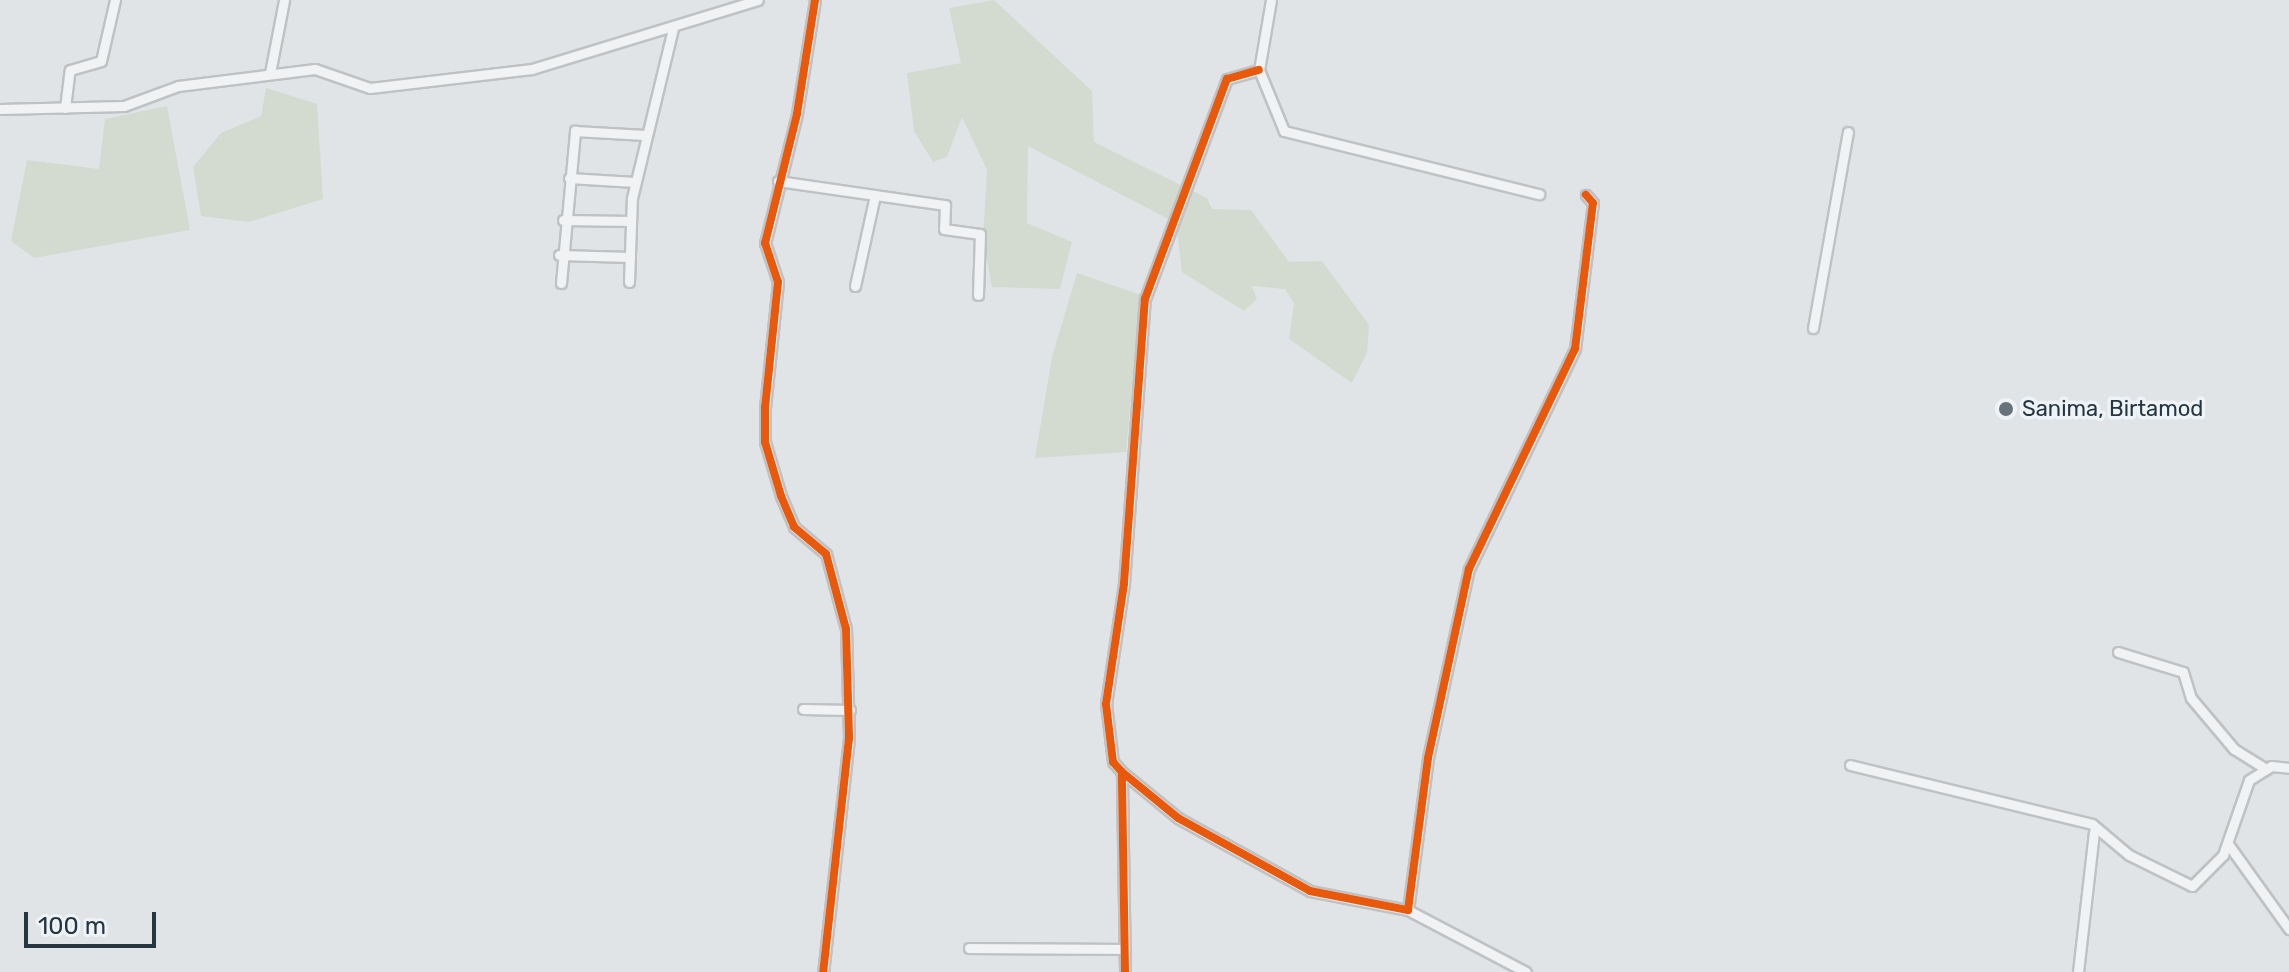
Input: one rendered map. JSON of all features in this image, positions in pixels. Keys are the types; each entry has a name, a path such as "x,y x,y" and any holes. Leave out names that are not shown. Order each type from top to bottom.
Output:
{"street":[{"path":"65,108 70,70 101,61 115,0"},
{"path":"270,73 284,0"},
{"path":"0,109 124,106 178,86 315,69 370,88 532,69 673,29 758,0"},
{"path":"815,0 797,114 765,243 778,282 766,366 765,442 794,527 819,544 836,583 846,629 850,710 823,972"},
{"path":"1271,0 1259,70 1284,131 1539,194"},
{"path":"629,282 635,182 673,29"},
{"path":"1259,70 1227,79 1145,299 1124,583 1106,704 1113,762 1178,818 1310,891 1408,910 1526,972"},
{"path":"561,283 559,255 575,131 645,135"},
{"path":"1813,328 1848,132"},
{"path":"569,178 635,182"},
{"path":"778,181 945,205 944,229 980,234 978,295"},
{"path":"855,286 875,195"},
{"path":"1408,910 1428,758 1469,569 1575,349 1593,203 1586,195"},
{"path":"563,220 631,221"},
{"path":"559,255 630,257"},
{"path":"2118,652 2171,663 2234,749 2266,769"},
{"path":"803,709 850,710"},
{"path":"1850,765 1981,793 1995,804 2092,824 2094,832 2078,972"},
{"path":"2094,832 2192,886 2228,844 2249,780 2266,769 2289,768"},
{"path":"1122,772 1125,972"},
{"path":"2228,844 2289,929"},
{"path":"969,948 1125,949"}],"shaded area":[{"path":"994,0 1092,91 1094,142 1207,198 1212,209 1251,210 1289,262 1322,261 1369,325 1367,353 1352,383 1289,339 1294,303 1285,289 1252,286 1257,299 1244,311 1182,272 1176,223 1028,146 1027,223 1072,242 1060,289 992,287 983,238 987,170 962,117 947,157 933,162 914,131 907,73 961,63 949,8"},
{"path":"266,88 317,104 323,199 249,222 201,216 193,167 221,133 261,116"},
{"path":"167,106 190,230 34,258 11,241 27,160 99,169 105,119"},
{"path":"1077,273 1141,295 1126,452 1035,458 1052,357"}],"cycle path":[{"path":"815,0 797,114 765,243 778,282 765,407 765,442 794,527 826,554 846,629 849,738 823,972"},
{"path":"1125,972 1122,772 1113,762 1106,704 1124,583 1145,299 1227,79 1259,70"},
{"path":"1122,772 1178,818 1310,891 1408,910 1428,758 1469,569 1575,349 1593,203 1586,195"}],"place":[{"name":"Sanima, Birtamod","path":"2006,409"}]}
